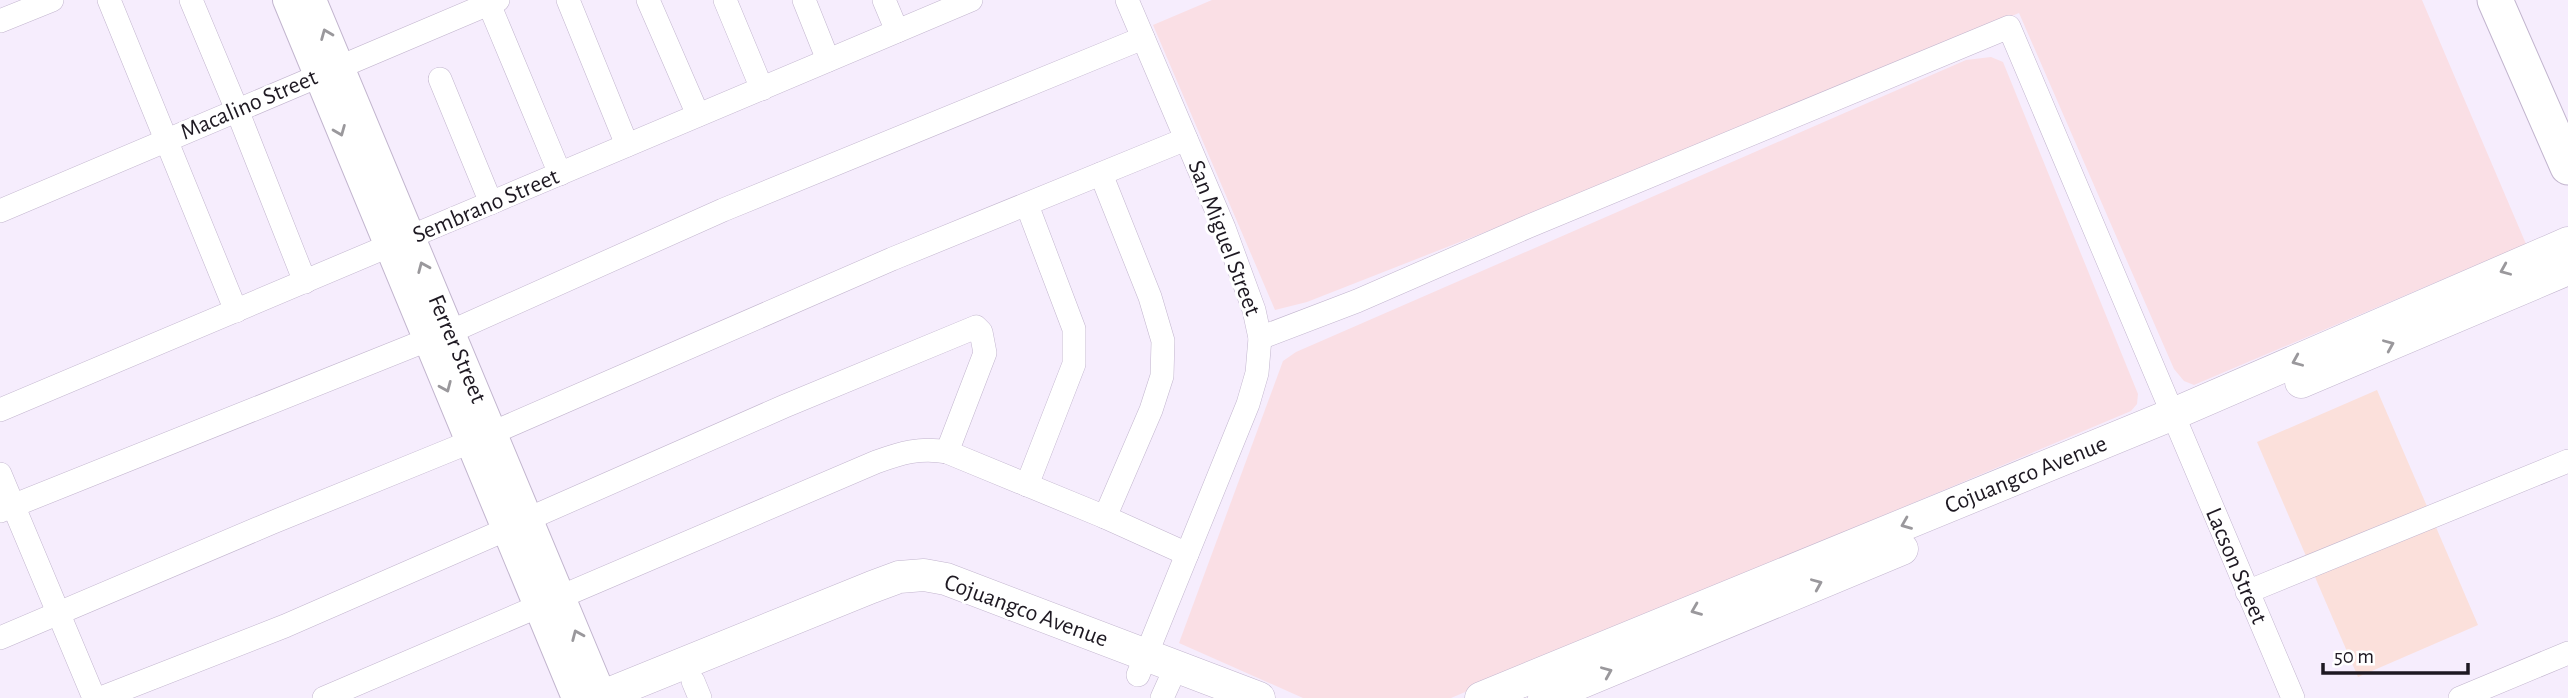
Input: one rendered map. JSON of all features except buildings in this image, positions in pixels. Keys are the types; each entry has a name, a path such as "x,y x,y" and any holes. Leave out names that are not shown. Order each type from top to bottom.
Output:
{"main road":[{"path":"2495,0 2568,167"},
{"name":"Cojuangco Avenue","path":"2176,424 2568,243"},
{"name":"Cojuangco Avenue","path":"1481,698 1541,690 2176,424 2568,269"},
{"name":"Cojuangco Avenue","path":"595,698 899,577 924,575 946,579 1142,666 1168,684 1199,698"},
{"name":"Cojuangco Avenue","path":"653,698 696,690 873,605 901,598 925,596 961,605 1142,666"},
{"name":"Cojuangco Avenue","path":"1168,684 1259,698"}],"street":[{"path":"0,21 52,0"},
{"path":"109,0 236,311"},
{"path":"191,0 305,282"},
{"name":"Ferrer Street","path":"287,0 328,71 549,602 595,698"},
{"name":"Ferrer Street","path":"312,0 328,71"},
{"path":"568,0 627,145"},
{"path":"648,0 698,115"},
{"path":"725,0 762,89"},
{"path":"804,0 828,60"},
{"path":"884,0 897,31"},
{"name":"San Miguel Street","path":"1127,0 1224,228 1254,310 1260,338 1257,373 1248,404 1142,666"},
{"name":"Sembrano Street","path":"0,410 965,1"},
{"path":"494,2 560,174"},
{"name":"Macalino Street","path":"0,211 494,2"},
{"name":"Lacson Street","path":"1260,338 1357,301 1539,222 2008,27 2293,698"},
{"path":"7,508 438,336 723,210 1143,38"},
{"path":"440,79 491,203"},
{"path":"0,638 481,437 766,312 1186,139"},
{"path":"1101,174 1150,296 1163,341 1162,376 1151,410 1105,517"},
{"path":"1027,205 1074,329 1074,364 1027,485"},
{"path":"101,698 285,626 785,406 976,327 981,332 985,353 947,452"},
{"path":"324,698 876,462 927,448 947,452 1187,554"},
{"path":"2247,592 2568,461"},
{"path":"0,474 7,508 60,614 94,698"},
{"path":"2460,698 2568,653"}],"shaded area":[{"path":"1212,0 2422,0 2526,244 2194,385 2184,381 2174,369 2019,13 1618,180 1307,302 1275,310 1153,25"},
{"path":"1991,57 2003,62 2138,394 2137,404 2131,411 1451,698 1303,698 1179,643 1283,361 1296,352 1966,60"},
{"path":"2377,390 2478,625 2358,677 2257,442"}]}
